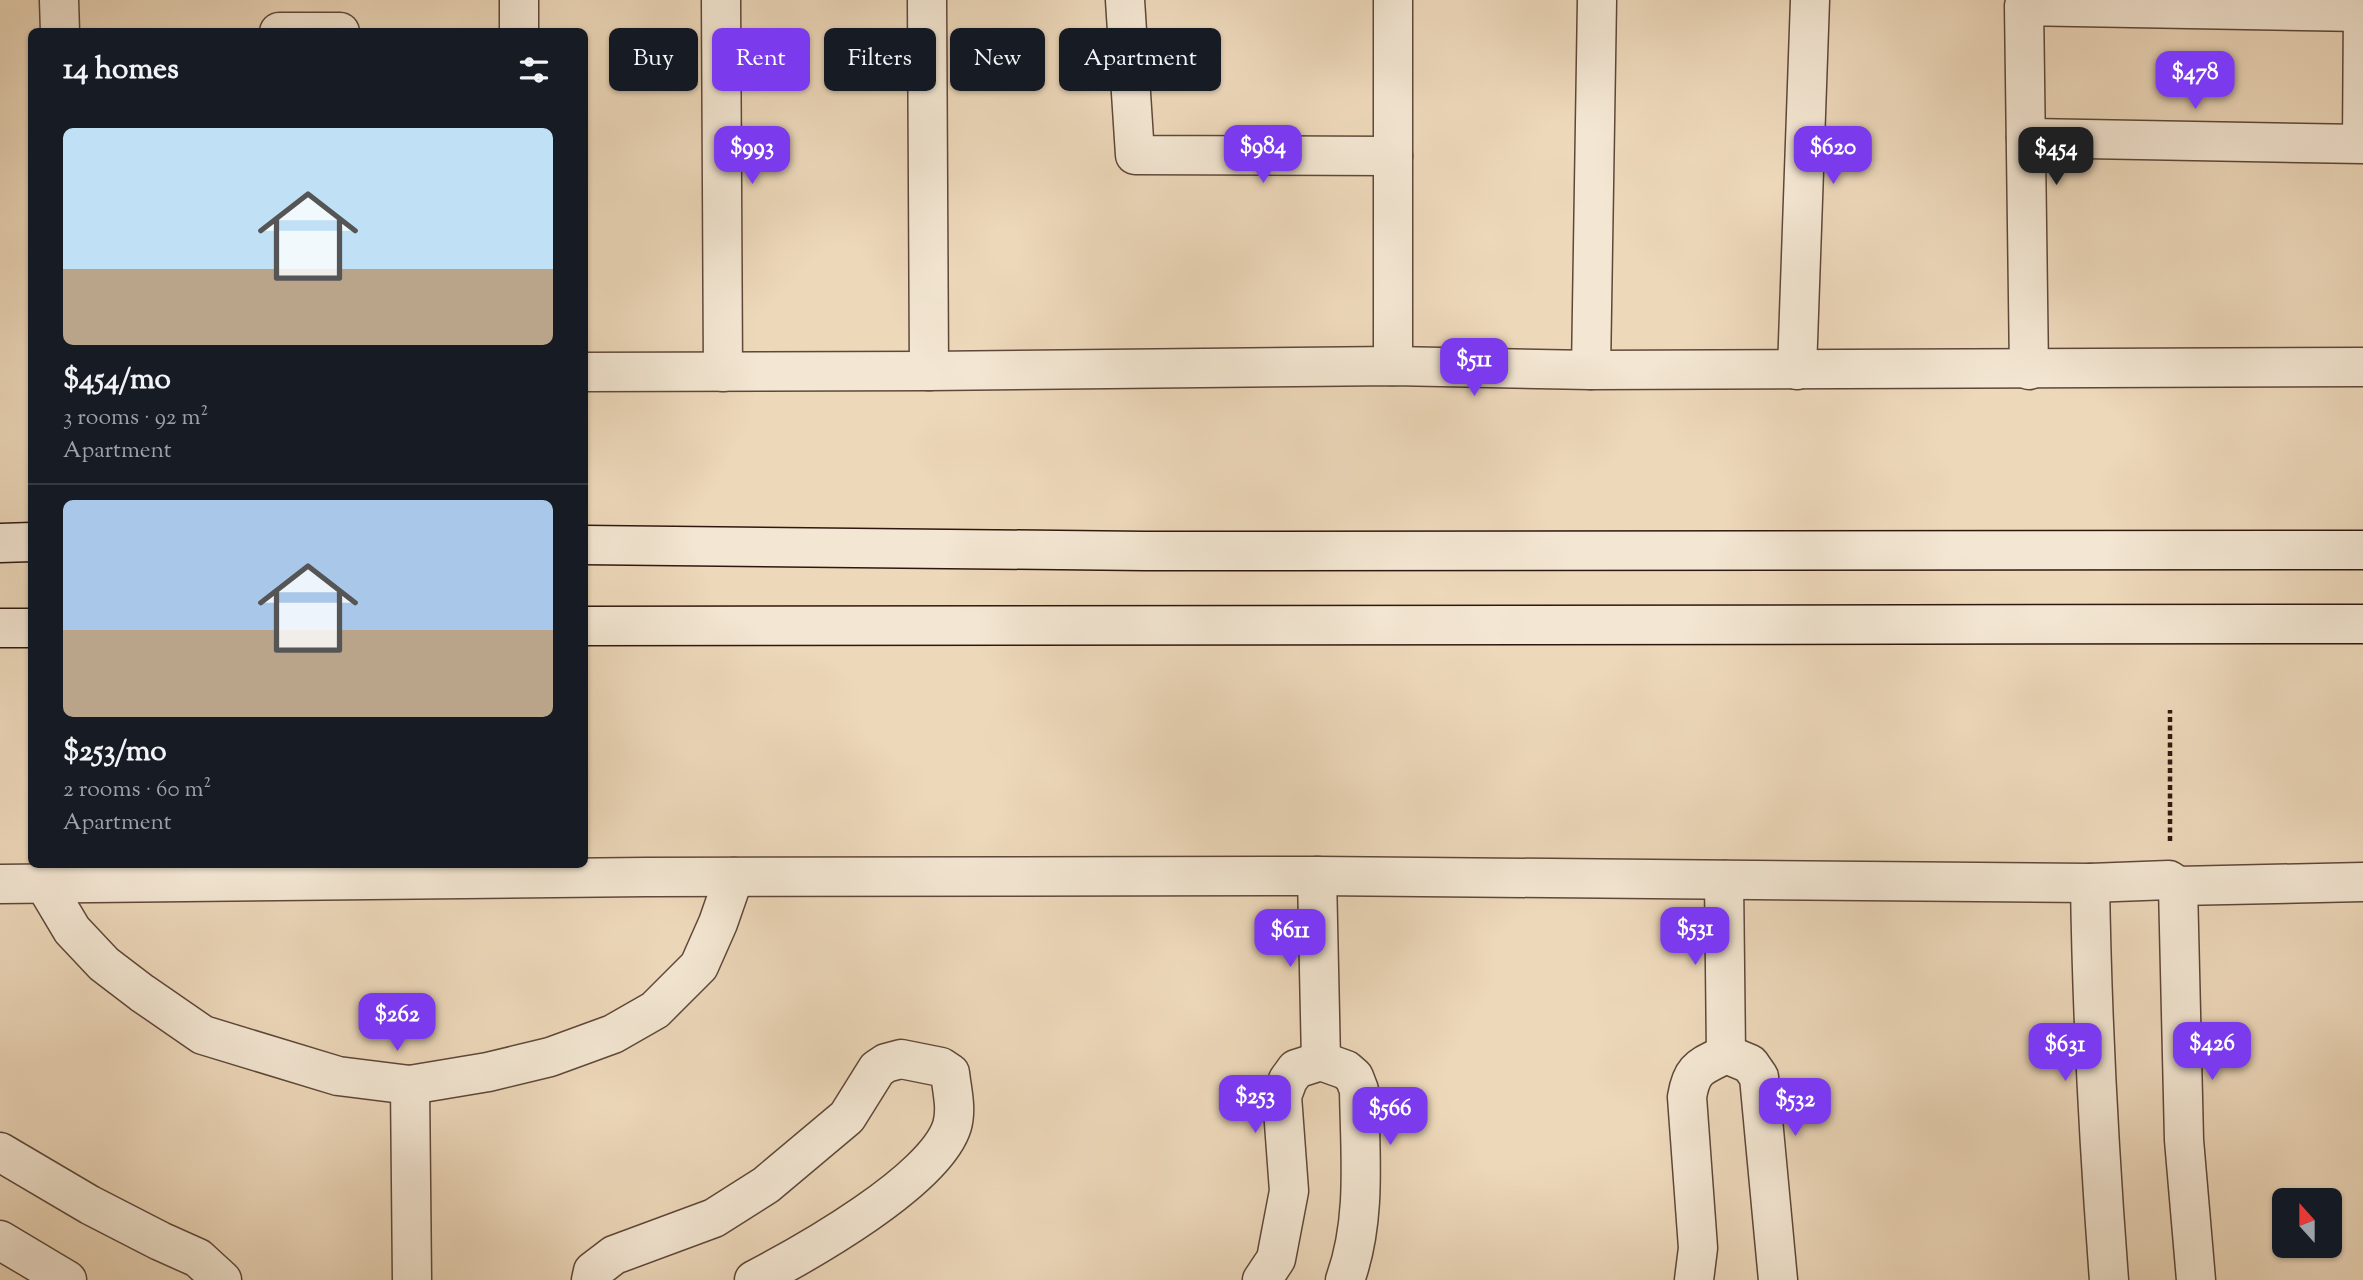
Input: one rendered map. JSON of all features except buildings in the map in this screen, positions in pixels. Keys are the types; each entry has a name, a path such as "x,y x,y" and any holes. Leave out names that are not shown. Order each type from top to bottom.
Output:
{"street":[{"path":"59,0 60,28"},
{"path":"519,0 519,28"},
{"path":"721,0 723,372"},
{"path":"927,0 929,372"},
{"path":"1125,0 1135,155 1393,156"},
{"path":"1393,0 1393,366"},
{"path":"1591,370 1597,0"},
{"path":"1797,370 1810,0"},
{"path":"2026,138 2362,144 2362,10 2024,6 2029,370"},
{"path":"588,372 929,372 1393,366 1591,370 2363,367"},
{"path":"0,543 28,542"},
{"path":"588,545 1145,551 2363,550"},
{"path":"588,626 2363,624"},
{"path":"0,628 28,628"},
{"path":"0,884 734,877 1317,876 2090,883 2363,882"},
{"path":"1317,876 1321,1061"},
{"path":"44,883 72,930 104,964 203,1035 338,1076 410,1085 488,1072 550,1057 613,1034 655,1010 699,966 734,877"},
{"path":"1724,880 1726,1054"},
{"path":"2090,883 2092,1019 2109,1280"},
{"path":"2174,883 2184,1140 2196,1280"},
{"path":"1694,1280 1698,1248 1687,1097 1690,1079 1699,1068 1726,1054 1750,1063 1759,1077 1778,1280"},
{"path":"591,1280 593,1271 614,1255 714,1218 766,1185 847,1117 877,1069 886,1063 901,1059 941,1067 950,1073 955,1113 951,1129 939,1151 921,1171 808,1252 754,1280"},
{"path":"1262,1280 1276,1259 1289,1191 1282,1096 1296,1069 1321,1061 1346,1070 1354,1077 1359,1090 1361,1194 1354,1257 1345,1280"},
{"path":"410,1085 412,1280"},
{"path":"0,1152 90,1205 198,1258 222,1280"},
{"path":"0,1240 67,1280"}],"path":[{"path":"2170,710 2174,883"}]}
